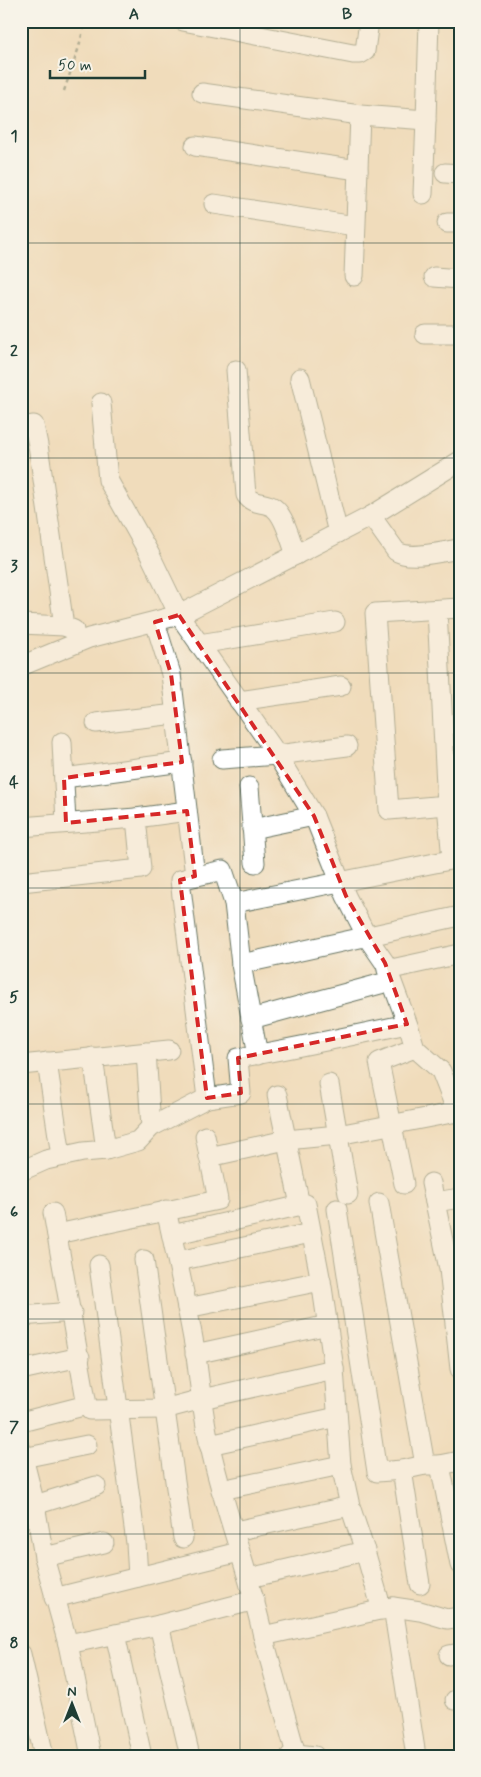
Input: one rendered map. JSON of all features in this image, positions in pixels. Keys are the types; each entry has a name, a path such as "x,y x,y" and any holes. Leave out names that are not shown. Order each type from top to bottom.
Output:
{"street":[{"path":"183,21 353,54 360,54 365,51 369,21"},
{"path":"424,194 429,21"},
{"path":"202,93 360,115 426,120"},
{"path":"354,276 360,115"},
{"path":"195,146 358,170"},
{"path":"214,204 355,226"},
{"path":"434,277 460,279"},
{"path":"425,334 460,334"},
{"path":"236,370 246,495 254,503 272,506 276,509 281,516 296,555"},
{"path":"300,378 338,533"},
{"path":"101,403 108,480 150,555 179,615 277,755 314,816 340,882 367,937 384,963 415,1048 441,1072 458,1114 338,1135 286,1140 209,1157"},
{"path":"21,427 34,425 37,438 64,626"},
{"path":"21,666 89,638 179,615 371,516 460,461"},
{"path":"371,516 396,551 401,554 411,556 460,549"},
{"path":"447,805 389,810 375,613 460,608"},
{"path":"234,903 456,858 447,805 438,610"},
{"path":"155,622 171,674 195,876"},
{"path":"200,644 335,622"},
{"path":"21,624 64,626 89,638"},
{"path":"239,700 341,686"},
{"path":"96,723 176,714"},
{"path":"62,742 66,823"},
{"path":"222,759 277,755 347,746"},
{"path":"64,778 182,762"},
{"path":"249,786 255,863"},
{"path":"21,827 136,818 187,811"},
{"path":"252,829 314,816"},
{"path":"21,882 141,869 136,818"},
{"path":"207,1098 180,880 223,870 234,903 241,964 258,1054"},
{"path":"241,964 460,916"},
{"path":"252,1019 460,954"},
{"path":"21,1171 46,1160 61,1156 106,1150 138,1141 151,1127 207,1098 241,1094 238,1058 407,1024"},
{"path":"404,1184 379,1062 415,1048"},
{"path":"21,1065 169,1050"},
{"path":"146,1052 151,1127"},
{"path":"93,1058 106,1150"},
{"path":"47,1062 61,1156"},
{"path":"329,1084 338,1135 342,1202 377,1472 460,1461"},
{"path":"277,1095 300,1206"},
{"path":"58,1234 218,1200 205,1136"},
{"path":"432,1184 435,1202 454,1268 460,1369"},
{"path":"435,1202 460,1198"},
{"path":"379,1203 433,1465 453,1493 460,1565"},
{"path":"172,1235 306,1204 321,1282 334,1369 341,1465 350,1506 365,1551 388,1608 416,1756"},
{"path":"166,1210 187,1308 209,1445 239,1552 249,1578 263,1636 300,1755"},
{"path":"53,1213 87,1405 90,1410 164,1409 334,1369"},
{"path":"178,1261 311,1233"},
{"path":"144,1260 183,1538"},
{"path":"99,1265 136,1543 138,1577"},
{"path":"187,1308 321,1282"},
{"path":"21,1316 72,1312"},
{"path":"195,1354 328,1325"},
{"path":"21,1370 80,1357"},
{"path":"21,1422 87,1405"},
{"path":"209,1445 337,1417"},
{"path":"88,1445 22,1454 36,1505 44,1557 68,1644 90,1756"},
{"path":"221,1490 341,1465"},
{"path":"402,1470 420,1584"},
{"path":"36,1505 96,1486"},
{"path":"234,1531 350,1506"},
{"path":"44,1557 104,1543"},
{"path":"249,1578 365,1551"},
{"path":"54,1598 239,1552"},
{"path":"68,1644 159,1625 255,1600"},
{"path":"263,1636 388,1608 420,1611 447,1619 460,1616"},
{"path":"159,1625 190,1756"},
{"path":"114,1634 142,1756"},
{"path":"21,1654 44,1756"}],"path":[{"path":"64,91 87,21"}],"highlighted area":[{"path":"179,615 314,816 346,896 385,963 407,1024 238,1058 241,1093 207,1098 180,880 195,876 187,811 66,823 64,778 182,762 171,674 155,622"}]}
